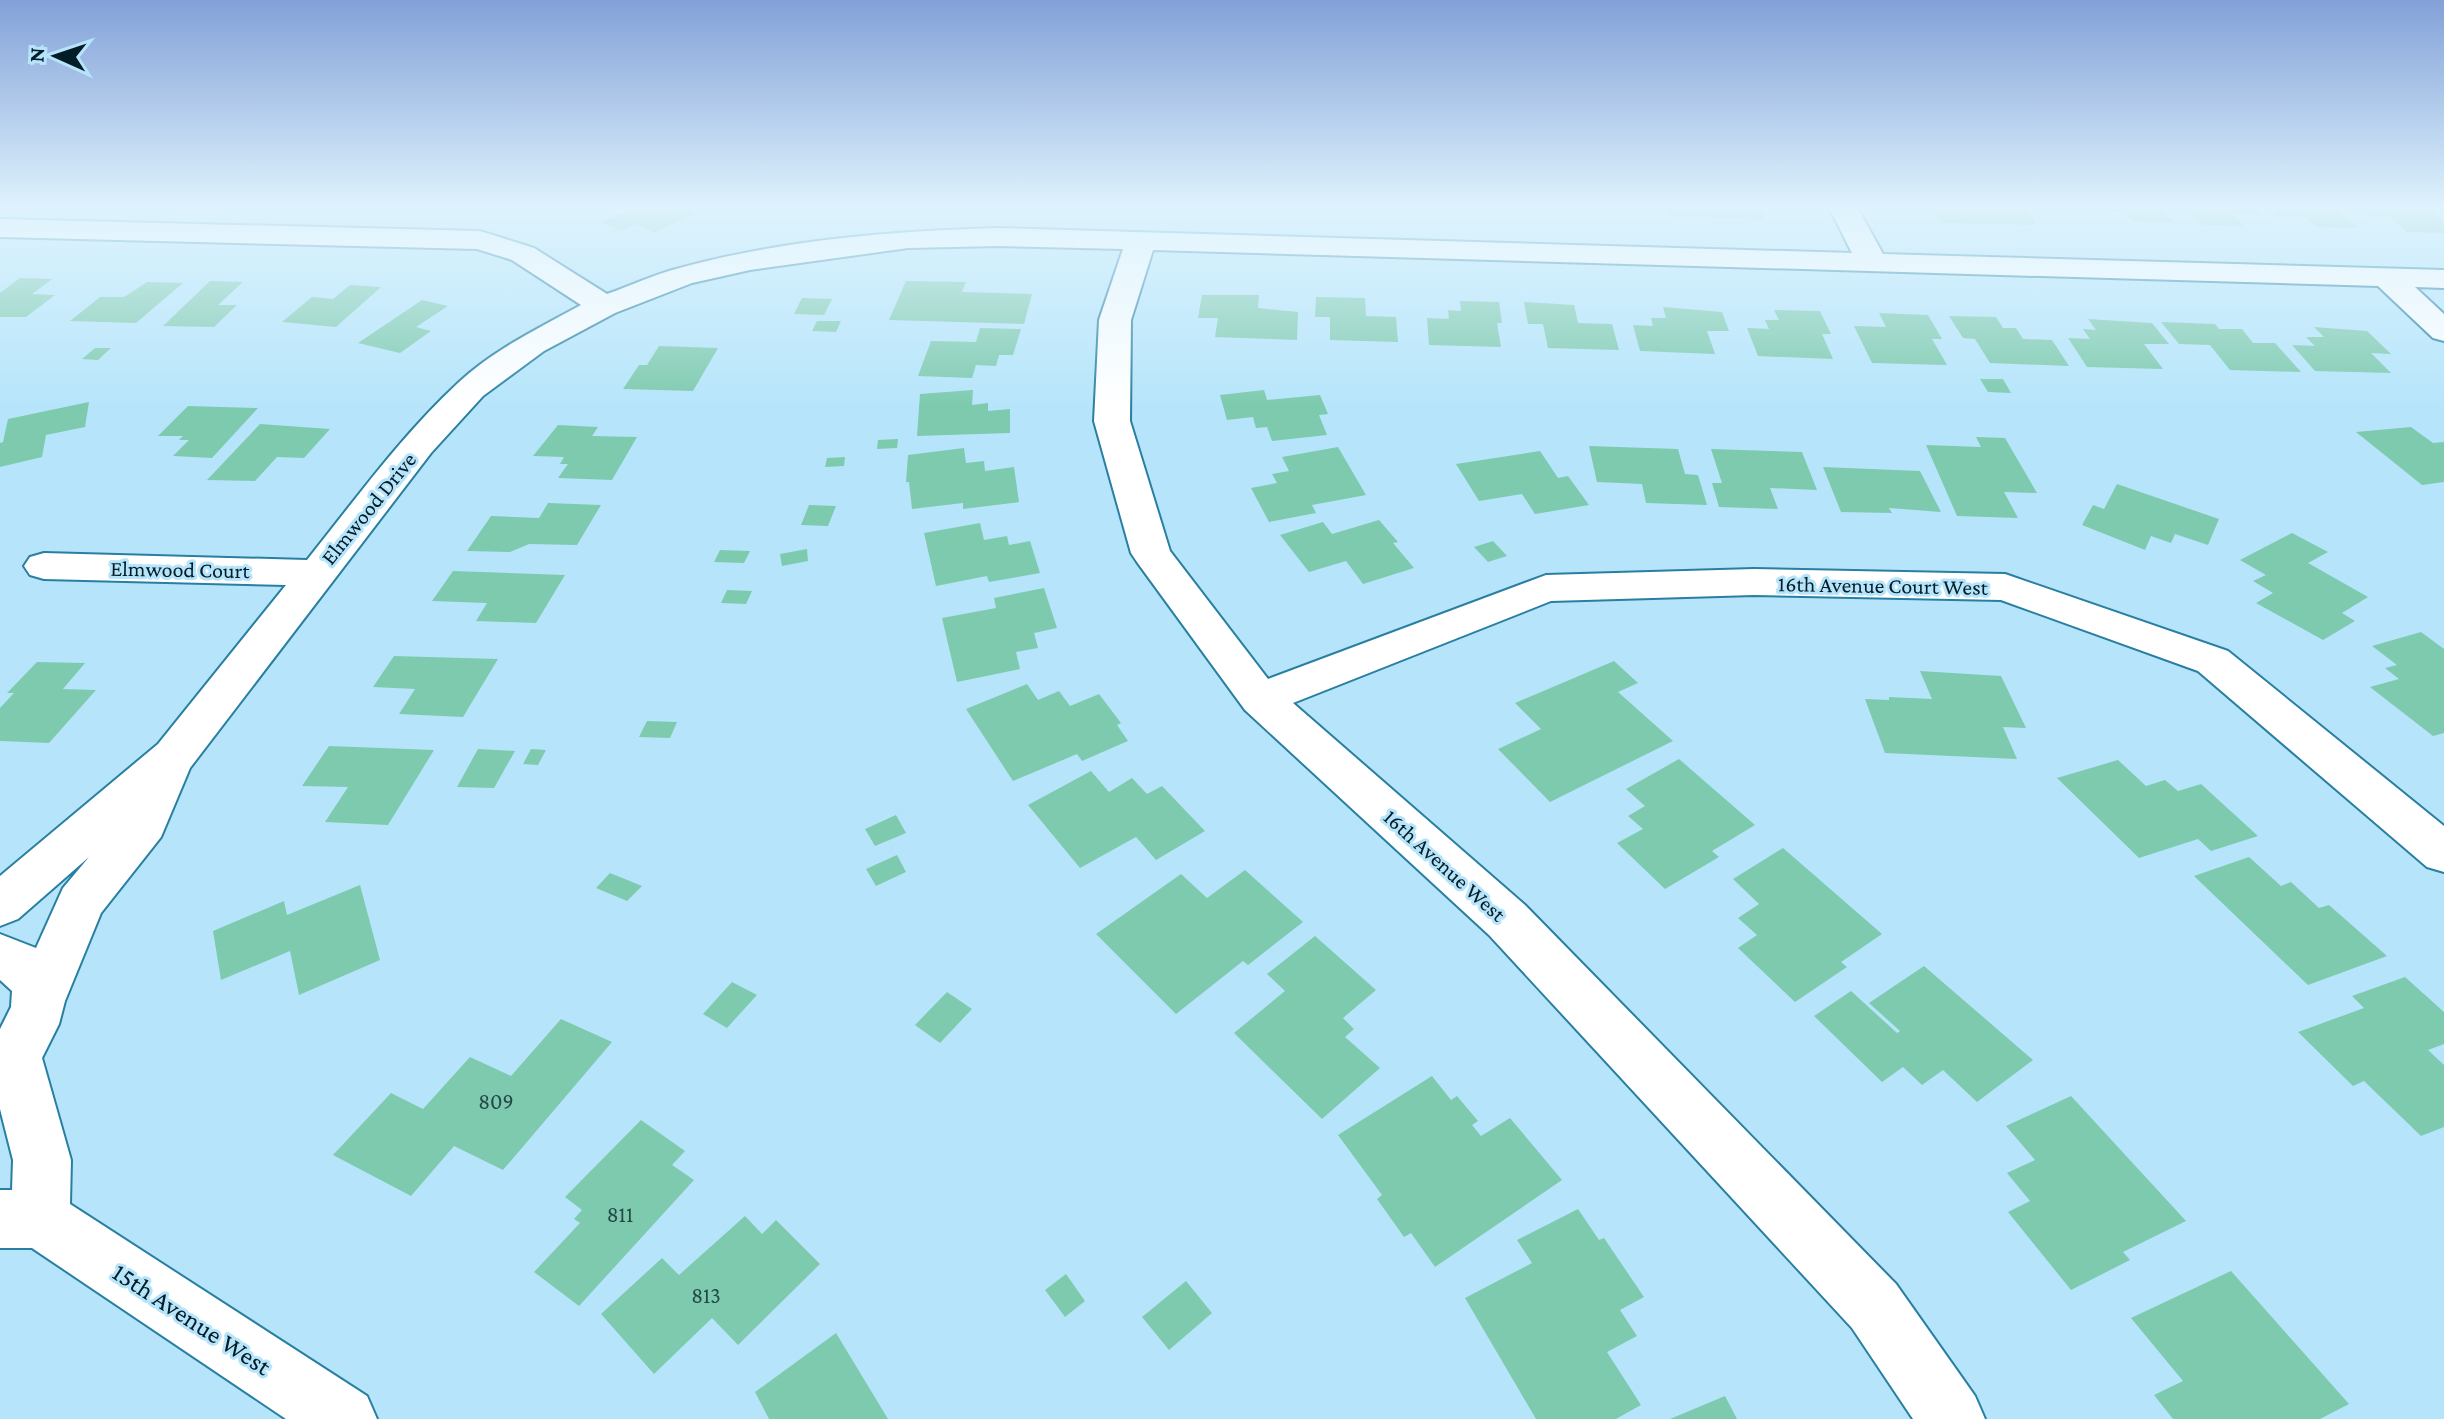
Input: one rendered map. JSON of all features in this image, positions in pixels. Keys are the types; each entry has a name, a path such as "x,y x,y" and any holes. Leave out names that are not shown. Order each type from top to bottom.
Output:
{"street":[{"path":"553,273 604,306"},
{"name":"Elmwood Drive","path":"0,905 174,756 418,445 471,389 532,344 604,306 697,273"},
{"name":"16th Avenue West","path":"1130,273 1115,320 1112,421 1151,553 1260,699 1507,920 1874,1306 1952,1419"},
{"name":"Elmwood Drive","path":"2256,273 2444,279"},
{"path":"2386,277 2444,331"},
{"name":"Elmwood Court","path":"44,566 316,573"},
{"name":"16th Avenue Court West","path":"1260,699 1546,588 1754,582 2005,587 2213,661 2444,853"},
{"name":"Elmwood Drive","path":"7,1063 34,1025 40,997 81,902 144,824 174,756"},
{"path":"0,956 18,961 34,975 40,997"},
{"name":"15th Avenue West","path":"7,1063 42,1160 20,1219 344,1419"}],"building":[{"path":"20,278 52,279 32,294 55,295 26,317 0,317 0,293"},
{"path":"210,281 243,282 218,305 237,305 214,327 163,326"},
{"path":"906,281 966,282 962,292 1032,294 1024,324 889,320"},
{"path":"147,282 183,283 136,323 70,321 100,297 124,297"},
{"path":"350,285 381,287 336,327 282,322 312,297 333,299"},
{"path":"1202,295 1259,295 1258,308 1298,312 1297,340 1215,337 1218,318 1198,318"},
{"path":"1316,297 1365,298 1366,316 1396,317 1398,342 1330,340 1330,317 1315,317"},
{"path":"802,298 832,299 824,315 794,314"},
{"path":"422,300 448,306 416,327 431,331 400,353 358,343"},
{"path":"1460,301 1499,302 1502,323 1497,323 1501,347 1429,345 1427,318 1449,319 1448,310 1461,311"},
{"path":"1524,302 1574,305 1578,323 1612,324 1619,350 1548,348 1543,324 1528,324"},
{"path":"1663,307 1722,312 1729,331 1707,331 1715,354 1640,351 1633,325 1653,326 1651,318 1666,318"},
{"path":"1774,310 1820,311 1831,334 1822,334 1833,359 1758,356 1747,328 1769,329 1765,320 1779,320"},
{"path":"1879,313 1928,315 1942,339 1932,339 1947,365 1872,363 1854,326 1886,327"},
{"path":"1949,316 1996,317 2003,328 2016,328 2023,339 2052,340 2069,366 1990,363 1975,339 1963,338"},
{"path":"2088,319 2152,323 2169,344 2144,344 2163,369 2087,367 2068,338 2090,339 2083,329 2096,330"},
{"path":"817,321 841,321 836,332 812,331"},
{"path":"2161,322 2215,324 2219,329 2242,329 2253,343 2275,343 2301,372 2230,370 2210,345 2179,344"},
{"path":"2314,327 2367,331 2391,354 2371,353 2391,373 2315,371 2292,345 2315,346 2306,337 2324,337"},
{"path":"980,328 1021,329 1013,355 999,355 996,366 976,365 972,378 918,376 931,341 976,342"},
{"path":"659,346 718,348 693,391 623,389 639,365 647,365"},
{"path":"95,348 111,348 98,360 82,359"},
{"path":"1980,379 2003,379 2011,393 1988,392"},
{"path":"973,390 972,405 988,403 988,411 1010,409 1010,433 917,436 920,394"},
{"path":"1264,390 1267,400 1320,395 1328,414 1319,415 1327,435 1272,441 1267,427 1256,428 1253,417 1227,420 1220,395"},
{"path":"89,402 85,427 46,435 42,457 0,467 0,443 3,442 8,419"},
{"path":"188,406 258,408 212,458 173,456 189,440 179,440 183,436 158,436"},
{"path":"260,424 330,429 304,458 277,457 255,481 207,480"},
{"path":"558,425 598,427 592,436 637,437 612,480 558,478 568,464 560,464 564,457 533,456"},
{"path":"2411,427 2433,443 2444,442 2444,482 2422,485 2356,432"},
{"path":"1976,437 2005,438 2037,493 2004,492 2018,518 1957,516 1926,445 1981,447"},
{"path":"898,439 897,448 877,449 878,440"},
{"path":"1589,446 1678,449 1685,474 1698,475 1707,505 1646,503 1642,484 1597,482"},
{"path":"1338,447 1366,495 1312,505 1316,513 1269,522 1251,488 1277,483 1272,474 1289,471 1282,457"},
{"path":"964,448 966,463 984,461 985,471 1014,467 1019,502 963,509 963,503 912,509 909,482 906,482 908,455"},
{"path":"1711,449 1802,452 1817,490 1770,488 1778,509 1719,507 1712,483 1722,483"},
{"path":"1540,451 1558,478 1568,476 1589,505 1535,514 1522,494 1479,501 1456,464"},
{"path":"845,457 844,466 825,467 827,458"},
{"path":"1823,467 1920,471 1941,512 1889,508 1892,513 1841,512"},
{"path":"2117,484 2219,519 2208,545 2175,534 2171,543 2151,536 2145,550 2082,525 2093,505 2104,509"},
{"path":"548,503 601,505 577,545 529,544 510,552 467,551 491,516 539,518"},
{"path":"809,505 836,506 828,526 801,525"},
{"path":"1379,520 1414,568 1363,584 1346,561 1309,572 1280,535 1323,522 1332,534"},
{"path":"980,523 984,540 1007,536 1009,545 1030,541 1040,573 989,582 987,576 936,586 924,533"},
{"path":"2292,533 2328,552 2308,563 2368,597 2342,613 2355,621 2323,640 2256,603 2273,593 2253,581 2266,575 2240,560"},
{"path":"1493,541 1507,556 1488,562 1474,547"},
{"path":"807,549 808,561 782,566 780,554"},
{"path":"720,550 750,551 744,563 714,562"},
{"path":"453,571 565,575 536,623 476,621 487,603 432,601"},
{"path":"1044,588 1057,628 1034,633 1038,648 1016,652 1020,669 957,682 942,618 996,608 994,598"},
{"path":"727,590 752,591 746,604 721,603"},
{"path":"2421,632 2444,649 2444,733 2433,736 2370,687 2399,679 2385,668 2397,665 2372,646"},
{"path":"394,656 498,659 463,717 399,714 415,689 373,687"},
{"path":"1614,661 1638,683 1618,692 1673,741 1550,802 1498,749 1541,729 1515,703"},
{"path":"37,662 85,663 63,689 96,690 49,743 0,741 0,708 14,693 7,693"},
{"path":"1920,671 2001,676 2026,728 2003,727 2017,759 1885,753 1865,699 1932,699"},
{"path":"1027,684 1038,700 1059,691 1070,706 1099,694 1121,723 1117,725 1128,741 1082,761 1077,754 1013,781 966,709"},
{"path":"647,721 677,722 670,738 639,737"},
{"path":"329,746 434,750 388,825 325,822 348,787 302,786"},
{"path":"478,749 515,751 494,788 457,787"},
{"path":"531,749 546,750 538,765 523,764"},
{"path":"1679,759 1755,825 1712,851 1719,857 1665,889 1617,843 1643,829 1628,816 1645,806 1626,789"},
{"path":"2118,760 2146,786 2165,780 2178,791 2201,784 2258,836 2211,851 2198,839 2139,858 2057,778"},
{"path":"1091,771 1109,792 1132,778 1147,794 1162,786 1205,831 1156,860 1136,837 1080,868 1028,805"},
{"path":"896,815 906,833 875,846 865,829"},
{"path":"1783,848 1882,934 1841,962 1847,967 1795,1002 1738,948 1757,935 1738,918 1759,904 1733,879"},
{"path":"897,855 906,872 876,886 866,869"},
{"path":"2249,857 2281,886 2291,882 2319,908 2329,905 2387,956 2308,985 2194,876"},
{"path":"1245,870 1303,922 1248,965 1243,961 1176,1014 1096,934 1181,874 1207,898"},
{"path":"610,873 642,886 627,901 596,888"},
{"path":"360,885 380,960 299,995 290,951 221,980 213,931 284,901 287,915"},
{"path":"1315,936 1376,990 1343,1018 1354,1029 1345,1037 1380,1068 1322,1119 1234,1033 1285,991 1267,974"},
{"path":"1924,966 2033,1060 1977,1102 1943,1070 1922,1085 1903,1067 1882,1082 1814,1016 1851,991 1897,1033 1900,1031 1869,1003"},
{"path":"2405,977 2444,1012 2444,1044 2428,1050 2444,1065 2444,1127 2421,1136 2364,1081 2353,1086 2298,1032 2364,1008 2352,996"},
{"path":"732,982 757,995 727,1028 703,1014"},
{"path":"947,992 972,1009 940,1043 915,1025"},
{"path":"561,1019 612,1042 503,1170 454,1146 411,1196 333,1155 391,1093 423,1109 470,1057 511,1076"},
{"path":"1432,1076 1451,1100 1457,1096 1478,1121 1472,1125 1481,1136 1510,1118 1562,1180 1435,1267 1411,1233 1404,1237 1377,1199 1382,1195 1338,1135"},
{"path":"2071,1096 2186,1221 2123,1252 2130,1260 2071,1290 2008,1212 2030,1201 2007,1173 2035,1160 2006,1126"},
{"path":"641,1120 685,1151 672,1165 694,1180 579,1306 534,1272 580,1223 574,1219 582,1210 565,1197"},
{"path":"1578,1209 1599,1240 1604,1238 1644,1297 1620,1310 1637,1336 1607,1352 1641,1405 1616,1419 1536,1419 1465,1298 1532,1263 1517,1240"},
{"path":"745,1216 762,1234 776,1220 820,1264 738,1345 712,1318 654,1374 601,1314 662,1258 679,1275"},
{"path":"2231,1271 2349,1404 2320,1419 2173,1419 2154,1395 2183,1381 2131,1318"},
{"path":"1066,1274 1085,1301 1065,1317 1045,1290"},
{"path":"1186,1281 1212,1313 1169,1350 1142,1317"},
{"path":"836,1333 888,1419 769,1419 755,1392"},
{"path":"1725,1396 1737,1419 1670,1419"}]}
